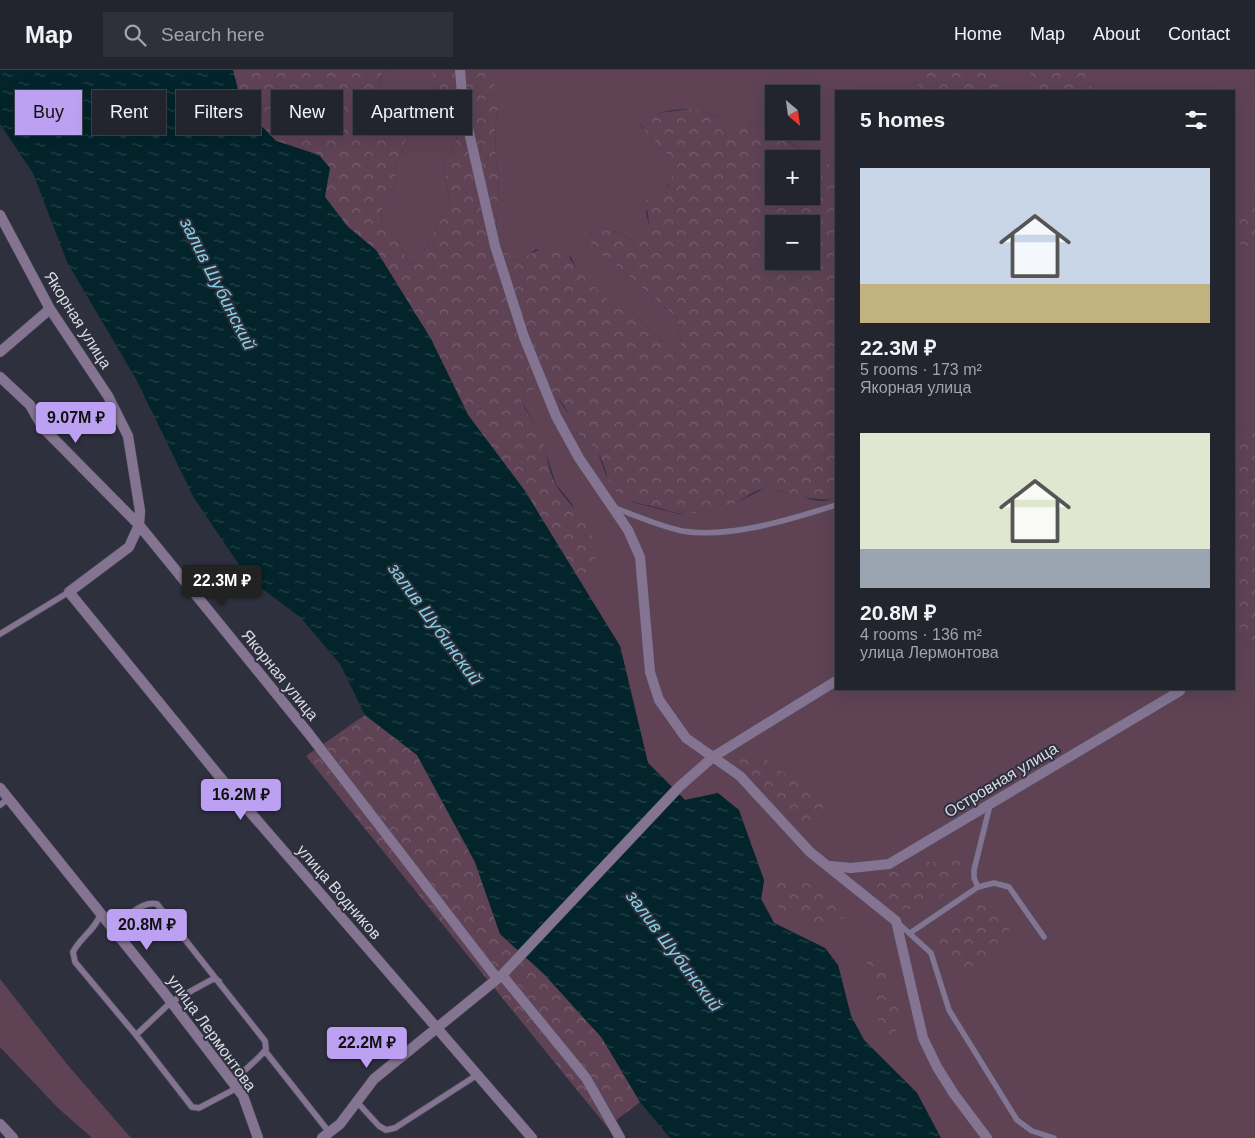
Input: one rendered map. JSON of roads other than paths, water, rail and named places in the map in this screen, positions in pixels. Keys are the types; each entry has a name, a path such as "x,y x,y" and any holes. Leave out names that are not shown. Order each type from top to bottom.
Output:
{"street":[{"path":"460,70 463,106 494,246 524,337 556,416 579,458 628,530 640,557 650,672 659,700 686,738 740,776 779,821 810,852 896,921 923,1038 937,1067 954,1094 987,1138"},
{"name":"Якорная улица","path":"2,220 50,309 108,396 128,436 140,511 139,526 309,734 499,976 586,1078 620,1138"},
{"path":"0,352 50,309"},
{"path":"0,377 30,405 43,428 139,526 130,547 69,592"},
{"name":"улица Водников","path":"69,592 124,658 175,724 532,1138"},
{"path":"326,1135 340,1124 374,1079 499,976 680,787 713,757 835,682"},
{"name":"Островная улица","path":"829,866 851,868 889,864 1180,691"},
{"name":"улица Лермонтова","path":"0,788 110,924 243,1096 258,1138"},
{"path":"0,1124 13,1138"}],"lane":[{"path":"613,507 683,531 729,533 835,505"},
{"path":"0,634 69,592"},
{"path":"0,805 9,798"},
{"path":"978,888 974,878 974,870 990,804"},
{"path":"910,933 978,888 994,883 1009,886 1044,937"},
{"path":"110,924 126,918 146,903 157,904 265,1042 265,1051 326,1135"},
{"path":"101,914 99,921 77,944 73,952 75,962 136,1035 192,1107 199,1108 235,1086 238,1077 265,1051"},
{"path":"896,921 931,953 949,1010 1017,1120 1032,1131 1054,1138"},
{"path":"136,1035 171,1002 213,979 219,981"},
{"path":"357,1102 379,1126 386,1130 395,1128 477,1075"}],"water":[{"name":"залив Шубинский","path":"0,70 233,70 238,90 176,90 176,135 261,135 261,126 276,141 319,155 330,168 325,197 348,227 376,250 431,339 468,415 525,491 620,646 648,763 685,800 718,793 739,810 764,880 761,899 774,923 825,948 838,965 851,1016 864,1040 917,1093 941,1138 670,1138 640,1102 602,1038 544,974 500,934 475,862 417,755 365,715 340,664 301,618 248,578 194,498 136,379 67,262 33,173 0,124"}]}
